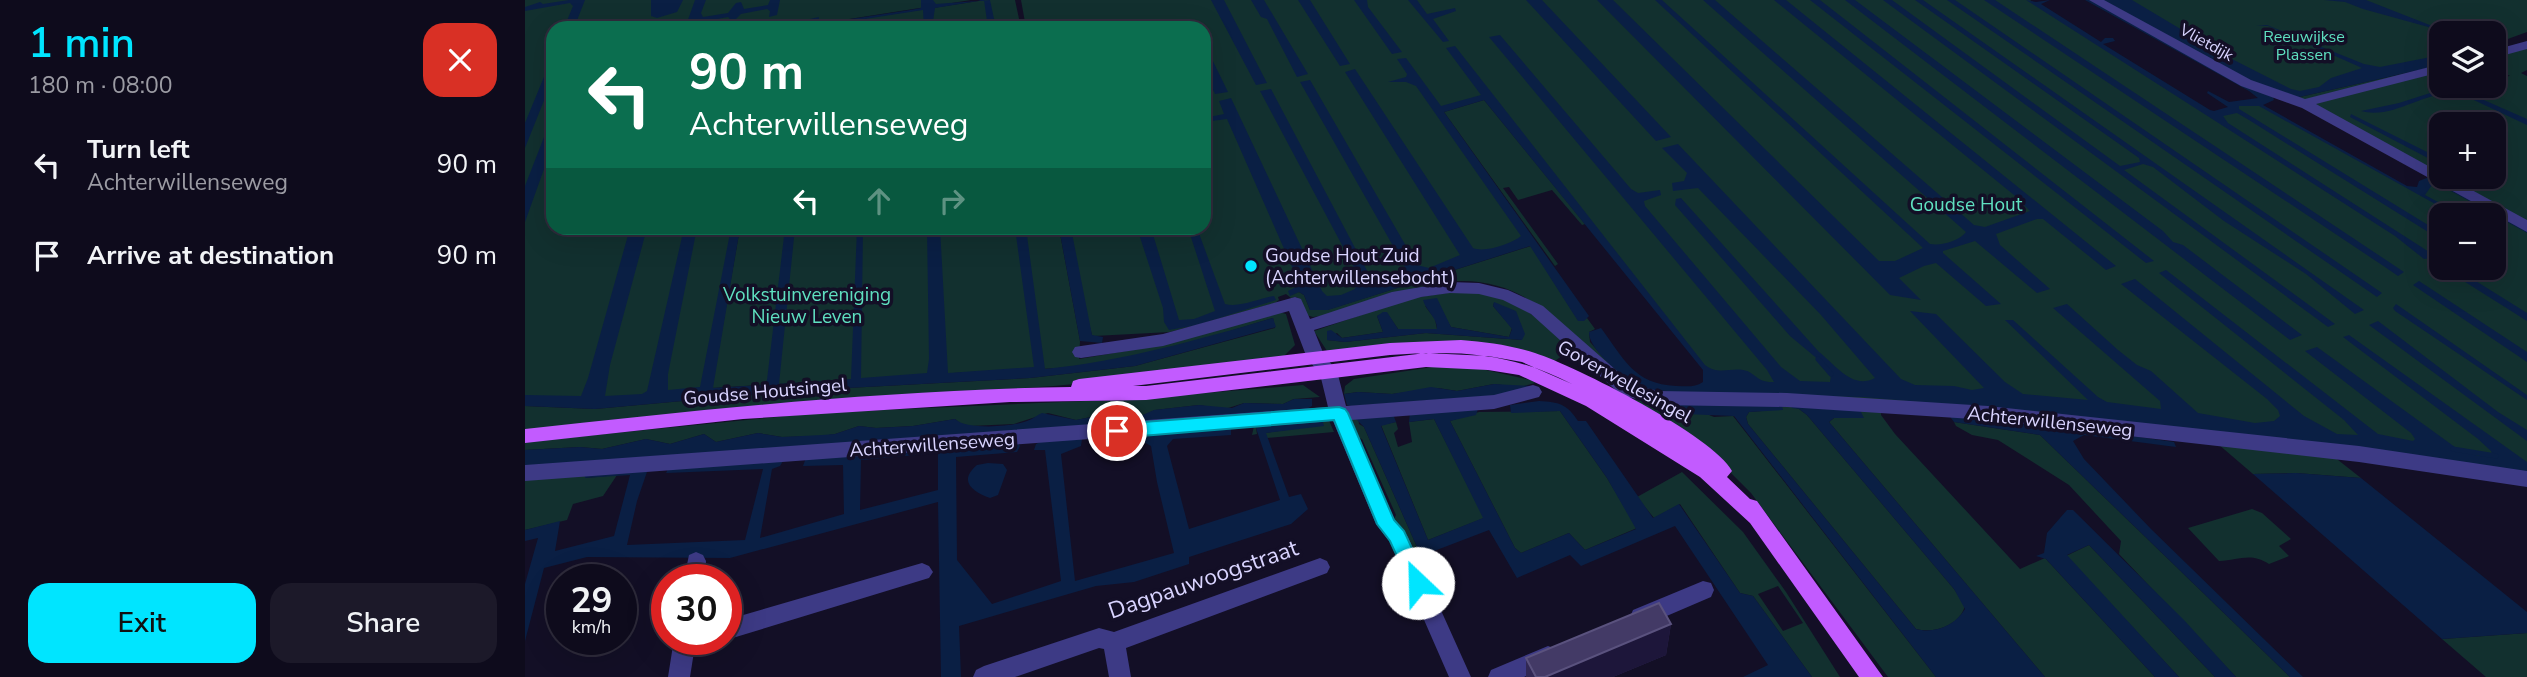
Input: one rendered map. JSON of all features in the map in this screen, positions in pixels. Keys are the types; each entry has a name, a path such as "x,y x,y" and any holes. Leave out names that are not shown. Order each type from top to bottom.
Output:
{"main road":[{"name":"Goverwellesingel","path":"1322,365 1426,360 1488,363 1521,369 1593,401 1707,471 1755,516 1872,677"},
{"name":"Goudse Houtsingel","path":"525,436 743,412 1010,395 1146,393 1322,365"}],"street":[{"name":"Vlietdijk","path":"2095,0 2246,83 2307,105 2527,227"},
{"path":"2506,51 2527,45"},
{"path":"2307,105 2326,96 2429,71"},
{"name":"Achterwillenseweg","path":"1305,327 1410,294 1455,285 1500,292 1521,300 1586,352 1627,390 1659,398 1787,400 1988,413 2359,454 2527,479"},
{"path":"1081,352 1163,340 1295,303 1387,524 1398,537 1460,677"},
{"name":"Achterwillenseweg","path":"525,473 1494,402 1533,392"},
{"name":"Dagpauwoogstraat","path":"984,677 1099,638 1114,642 1320,567"},
{"path":"742,626 922,572"},
{"path":"1622,625 1703,590"},
{"path":"1114,642 1121,677"},
{"path":"1499,677 1572,646"},
{"path":"679,677 685,655"}],"green space":[{"path":"525,0 971,0 837,21 546,21 546,235 735,235 705,394 525,401"},
{"path":"985,0 1015,0 1020,21 847,21"},
{"name":"Goudse Hout","path":"1021,0 2030,0 2212,115 2232,106 2255,102 2413,191 2429,184 2429,189 2451,189 2476,203 2429,203 2429,280 2506,280 2506,219 2527,231 2527,472 1723,389 1487,97 1438,110 1533,244 1332,303 1305,289 1290,296 1299,292 1304,295 1310,310 1327,310 1531,246 1578,320 1587,318 1595,329 1589,332 1590,342 1629,381 1534,303 1509,290 1480,282 1429,285 1346,311 1313,317 1306,315 1297,297 1291,298 1286,294 1278,297 1279,300 1275,303 1170,332 1094,336 1066,235 1211,235 1211,21 1025,21"},
{"name":"Reeuwijkse Plassen","path":"2105,0 2527,0 2527,32 2506,40 2506,21 2429,21 2429,62 2298,94"},
{"path":"2527,43 2527,70 2521,73 2527,76 2527,221 2506,210 2506,203 2493,203 2467,189 2506,189 2506,112 2429,112 2429,169 2295,98 2429,68 2429,98 2506,98 2506,78 2510,75 2506,76 2506,48"},
{"path":"1484,100 1585,224 1582,225 1552,190 1518,200 1509,187 1503,188 1558,264 1555,266 1444,112"},
{"name":"Volkstuinvereniging Nieuw Leven","path":"739,235 1060,235 1080,341 1079,359 1155,346 1279,312 1286,314 1295,345 1284,356 1135,378 807,402 525,430 525,406 595,409 792,391 1030,378 1135,366 1275,328 1273,318 1155,352 1058,368 712,388"},
{"path":"1470,290 1502,298 1537,318 1571,349 1555,361 1512,348 1327,351 1314,331 1411,298","holes":["1494,303 1522,340 1426,333 1345,342 1327,340 1337,333 1342,338 1383,332 1377,316 1387,313 1398,329 1437,329 1435,319 1425,306 1445,317 1451,327 1509,337 1512,328 1493,306"]},
{"path":"1439,366 1477,368 1535,383 1520,387 1494,384 1457,391 1438,388 1392,394 1344,394 1345,386 1354,379"},
{"path":"1303,385 1320,397 1294,399 1283,404 1244,403 1225,409 1199,405 1155,410 1134,419 1111,413 1076,420 1048,413 1014,424 970,426 955,419 913,426 859,426 822,436 782,437 758,433 716,442 704,434 670,444 646,439 602,449 580,447 525,450 525,442 816,413 1131,399"},
{"path":"1630,399 1680,403 1714,417 1733,416 1936,677 1888,677 1751,493 1725,467"},
{"path":"1778,402 1799,409 1807,415 1954,589 1965,605 1952,623 1938,629 1916,629 1748,424 1746,417 1749,412 1762,411"},
{"path":"1858,406 1881,409 1881,415 1895,434 2020,569 2045,558 2155,677 2045,677 1829,422 1834,418 1863,418"},
{"path":"1560,411 1607,478 1637,528 1585,550 1569,533 1521,553 1515,548 1450,421 1479,412"},
{"path":"1358,414 1359,424 1364,427 1421,556 1414,558 1393,521 1396,515 1362,439 1356,437 1350,419"},
{"path":"1327,416 1334,432 1267,438 1265,433 1286,430 1256,428 1257,434 1252,435 1254,426"},
{"path":"1434,419 1484,518 1428,540 1381,425 1396,422 1398,429 1394,433 1398,447 1412,442 1409,422"},
{"path":"1954,422 2040,435 2290,677 2236,677 2119,554 2121,541 2069,485 1998,440 1972,435"},
{"path":"2218,444 2333,456 2361,478 2296,473 2253,474"},
{"path":"586,471 586,478 617,475 603,496 573,504 567,520 525,530 525,477"},
{"path":"1682,472 1743,532 1786,592 1840,677 1812,677 1753,596 1740,593 1680,504 1654,518 1637,497","holes":["1778,586 1803,623 1783,631 1758,594"]},
{"path":"2252,509 2262,513 2291,539 2279,546 2289,556 2269,564 2256,558 2219,561 2188,528"},
{"path":"2089,545 2215,677 2179,677 2066,556"},
{"path":"2527,633 2527,677 2486,677 2442,639"}],"water":[{"path":"585,0 577,21 567,21 573,6 570,3 525,11 525,7 540,2 543,4"},
{"path":"651,0 683,0 677,12 657,18 651,16"},
{"path":"695,0 706,0 701,13 703,17 728,13 736,3 741,2 744,9 768,5 770,0 780,0 777,15 769,17 770,11 767,9 741,14 734,21 728,17 688,21"},
{"path":"921,0 933,0 936,4 979,1 935,8 933,21 924,21 923,10 838,21 910,10 921,8"},
{"path":"984,0 990,0 994,21 987,21"},
{"path":"1211,0 1224,0 1267,83 1256,85"},
{"path":"1251,0 1264,0 1308,74 1297,77 1267,19 1261,17"},
{"path":"1298,0 1310,0 1350,64 1340,66"},
{"path":"1354,0 1367,0 1368,7 1402,52 1392,54"},
{"path":"1408,0 1417,0 1427,14 1455,8 1456,11 1433,19 1449,41 1443,42"},
{"path":"1526,0 1542,0 1671,137 1656,141"},
{"path":"1597,0 1613,0 1879,261 1895,261 1923,248 1655,0 1662,0 1930,244 1950,242 1966,232 1703,0 1715,0 1974,225 1985,227 2030,211 2014,195 1774,0 1786,0 2116,266 2106,270 2043,219 2037,219 1996,234 2000,245 2050,289 2037,293 1975,241 1943,253 2001,304 1986,306 1936,263 1899,278 1921,300 1890,295"},
{"path":"1810,0 1820,0 2154,261 2146,263"},
{"path":"1845,0 1855,0 2163,231 2173,242 2183,245 2302,335 2290,340"},
{"path":"1883,0 1892,0 2120,166 2140,162 2139,158 1915,0 1923,0 2364,310 2355,314 2306,274 2224,221 2153,167 2143,164 2124,170 2335,324 2328,327"},
{"path":"1947,0 1955,0 2382,293 2377,297"},
{"path":"1984,0 1995,0 2404,272 2398,276"},
{"path":"2026,0 2050,0 2041,4 2101,42 2105,38 2113,38 2115,41 2103,44 2210,110 2228,107 2207,93 2208,91 2229,102 2258,98 2085,0 2090,0 2240,84 2273,97 2274,100 2263,105 2407,186 2417,187 2419,181 2429,177 2429,189 2425,195 2440,203 2433,203 2259,106 2239,106 2239,109 2429,226 2429,233 2237,113 2223,116 2228,123 2429,252 2429,258 2424,259 2395,236"},
{"path":"2102,0 2132,0 2224,55 2300,91 2319,87 2331,78 2362,68 2268,26 2256,26 2267,25 2364,64 2380,67 2429,57 2429,68 2295,98 2262,87"},
{"path":"2324,0 2366,0 2429,25 2429,27 2363,9 2345,2"},
{"path":"1500,35 1631,189 1638,193 1660,190 1661,195 1644,201 1645,206 1781,367 1800,381 1830,382 1831,375 1826,366 1790,336 1675,205 1676,199 1681,198 1819,352 1852,378 1867,381 1875,378 1821,315 1698,188 1673,191 1672,183 1684,181 1687,173 1662,148 1678,144 1901,379 1915,385 1954,386 1972,390 1984,388 1910,311 1936,314 2005,382 2023,394 2088,400 2005,320 2013,320 2098,397 2107,402 2161,409 2160,401 2053,308 2067,304 2118,350 2137,365 2151,371 2198,413 2255,423 2274,421 2280,416 2267,399 2121,284 2135,279 2304,416 2337,434 2358,435 2344,420 2159,273 2166,270 2378,434 2413,441 2415,439 2411,433 2305,351 2317,347 2459,450 2479,456 2492,455 2478,439 2343,337 2349,335 2527,462 2527,477 2044,413 1863,397 1673,393 1646,389 1630,381 1602,357 1590,339 1589,332 1601,328 1631,368 1662,384 1700,384 1703,382 1703,370 1484,100 1444,112 1589,316 1584,321 1578,321 1530,246 1328,310 1310,310 1304,295 1299,292 1290,296 1288,291 1300,285 1227,119 1211,121 1211,117 1224,114 1219,101 1231,98 1322,291 1327,296 1341,295 1355,289 1359,277 1260,91 1271,89 1372,280 1386,280 1396,277 1405,267 1300,82 1310,80 1417,265 1429,268 1460,255 1345,72 1355,69 1473,248 1498,247 1521,236 1416,86 1406,82 1388,82 1406,77 1407,74 1397,59 1406,58 1441,106 1481,95 1446,48 1455,46 1705,365 1719,370 1743,370 1763,381 1774,382 1767,370 1489,37"},
{"path":"1211,57 1228,92 1215,94 1211,86"},
{"path":"546,72 546,96 525,148 525,123"},
{"path":"2429,93 2429,97 2398,108 2373,113 2361,111"},
{"path":"2470,98 2479,98 2527,119 2527,125 2506,115 2506,112 2499,112"},
{"path":"2351,114 2429,153 2429,159 2350,117"},
{"path":"546,132 546,164 525,222 525,186"},
{"path":"2447,189 2477,203 2473,203"},
{"path":"2506,219 2527,230 2527,233 2506,221"},
{"path":"628,235 645,235 610,365 605,396 642,394 647,391 682,235 696,235 668,374 668,390 700,387 730,235 739,235 713,388 764,385 767,380 784,235 794,235 779,384 851,379 857,235 863,235 861,378 927,373 927,235 940,235 948,373 1034,367 1016,235 1027,235 1045,369 1132,355 1273,318 1276,327 1135,366 1030,378 792,391 595,409 525,406 525,395 581,396"},
{"path":"1060,235 1072,235 1092,335 1103,337 1102,343 1080,341"},
{"path":"1139,235 1153,235 1179,320 1194,319 1215,311 1190,235 1200,235 1225,304 1243,304 1274,296 1276,300 1197,325 1169,330 1164,322 1163,308"},
{"path":"2462,280 2474,280 2527,313 2527,321"},
{"path":"2419,281 2527,352 2527,362 2413,285"},
{"path":"1437,298 1451,327 1509,337 1512,329 1493,306 1494,302 1516,311 1525,334 1522,340 1426,333 1345,342 1327,340 1327,331 1331,330 1342,338 1383,332 1377,316 1383,312 1387,312 1398,329 1437,329 1423,300"},
{"path":"2396,304 2527,395 2527,400 2395,311 2393,308"},
{"path":"2378,321 2498,412 2527,430 2527,441 2369,325"},
{"path":"1494,384 1531,386 1503,395 1351,406 1347,405 1344,394 1392,394 1431,387 1457,391"},
{"path":"1294,399 1312,399 1312,406 1305,410 525,466 525,450 580,447 602,449 646,439 670,444 704,434 716,442 758,433 782,437 822,435 835,434 859,426 913,426 955,419 969,425 1001,426 1027,421 1042,413 1076,420 1112,413 1134,419 1154,410 1199,405 1232,408 1244,403 1283,404"},
{"path":"1539,401 1562,405 1578,421 1586,421 1653,518 1679,504 1740,593 1753,596 1812,677 1743,677 1768,665 1675,526 1581,566 1570,555 1517,578 1489,530 1421,556 1364,427 1356,419 1393,414 1396,422 1381,426 1428,540 1483,518 1434,419 1409,422 1410,413 1478,409 1476,415 1450,421 1515,548 1521,553 1569,533 1585,550 1636,529 1607,478 1560,411 1511,413 1510,405"},
{"path":"1680,403 1782,405 1783,410 1749,412 1746,417 1748,424 1916,629 1944,627 1956,620 1965,609 1954,589 1807,415 1791,405 1858,406 1864,418 1834,418 1829,422 2045,677 1936,677 1734,416 1684,414 1678,410"},
{"path":"1948,414 2061,427 2068,432 2077,428 2174,442 2176,447 2084,435 2073,441 2084,459 2151,529 2303,677 2290,677 2040,435 1954,422"},
{"path":"1322,419 1324,426 1266,433 1289,497 1301,494 1308,509 1291,524 1189,557 1189,564 1134,582 1096,586 959,626 961,677 941,677 938,502 730,558 587,557 560,564 546,564 525,641 525,584 538,538 525,541 525,530 560,521 555,551 614,536 630,475 585,478 586,471 648,469 627,545 745,540 763,469 666,473 669,467 783,461 780,466 772,469 760,538 844,514 843,465 803,466 807,455 1017,442 1020,446 1017,452 956,457 957,560 992,604 1061,581 1045,450 1034,450 1036,444 1042,441 1082,439 1081,446 1061,454 1075,581 1174,553 1151,446 1142,441 1101,446 1102,439 1106,436 1231,427 1231,435 1173,439 1167,446 1189,529 1280,500 1256,428","holes":["938,453 938,490 860,510 861,460"]},
{"path":"1003,464 1007,470 998,495 990,498 978,493 968,481 968,476 977,465"},
{"path":"2296,473 2361,478 2527,612 2527,633 2442,639 2253,474"},
{"path":"2067,510 2073,510 2184,620 2236,677 2215,677 2089,545 2067,555 2179,677 2155,677 2046,559 2036,556 2044,553 2047,533"}],"building":[{"path":"1659,603 1671,624 1545,677 1536,677 1526,658"}],"waterway":[{"path":"1818,359 1831,374"},
{"path":"2453,449 2496,456"}],"place":[{"name":"Goudse Hout Zuid (Achterwillensebocht)","path":"1251,266"}],"route":[{"path":"1117,431 1339,413 1387,524 1398,537 1418,583"}]}
